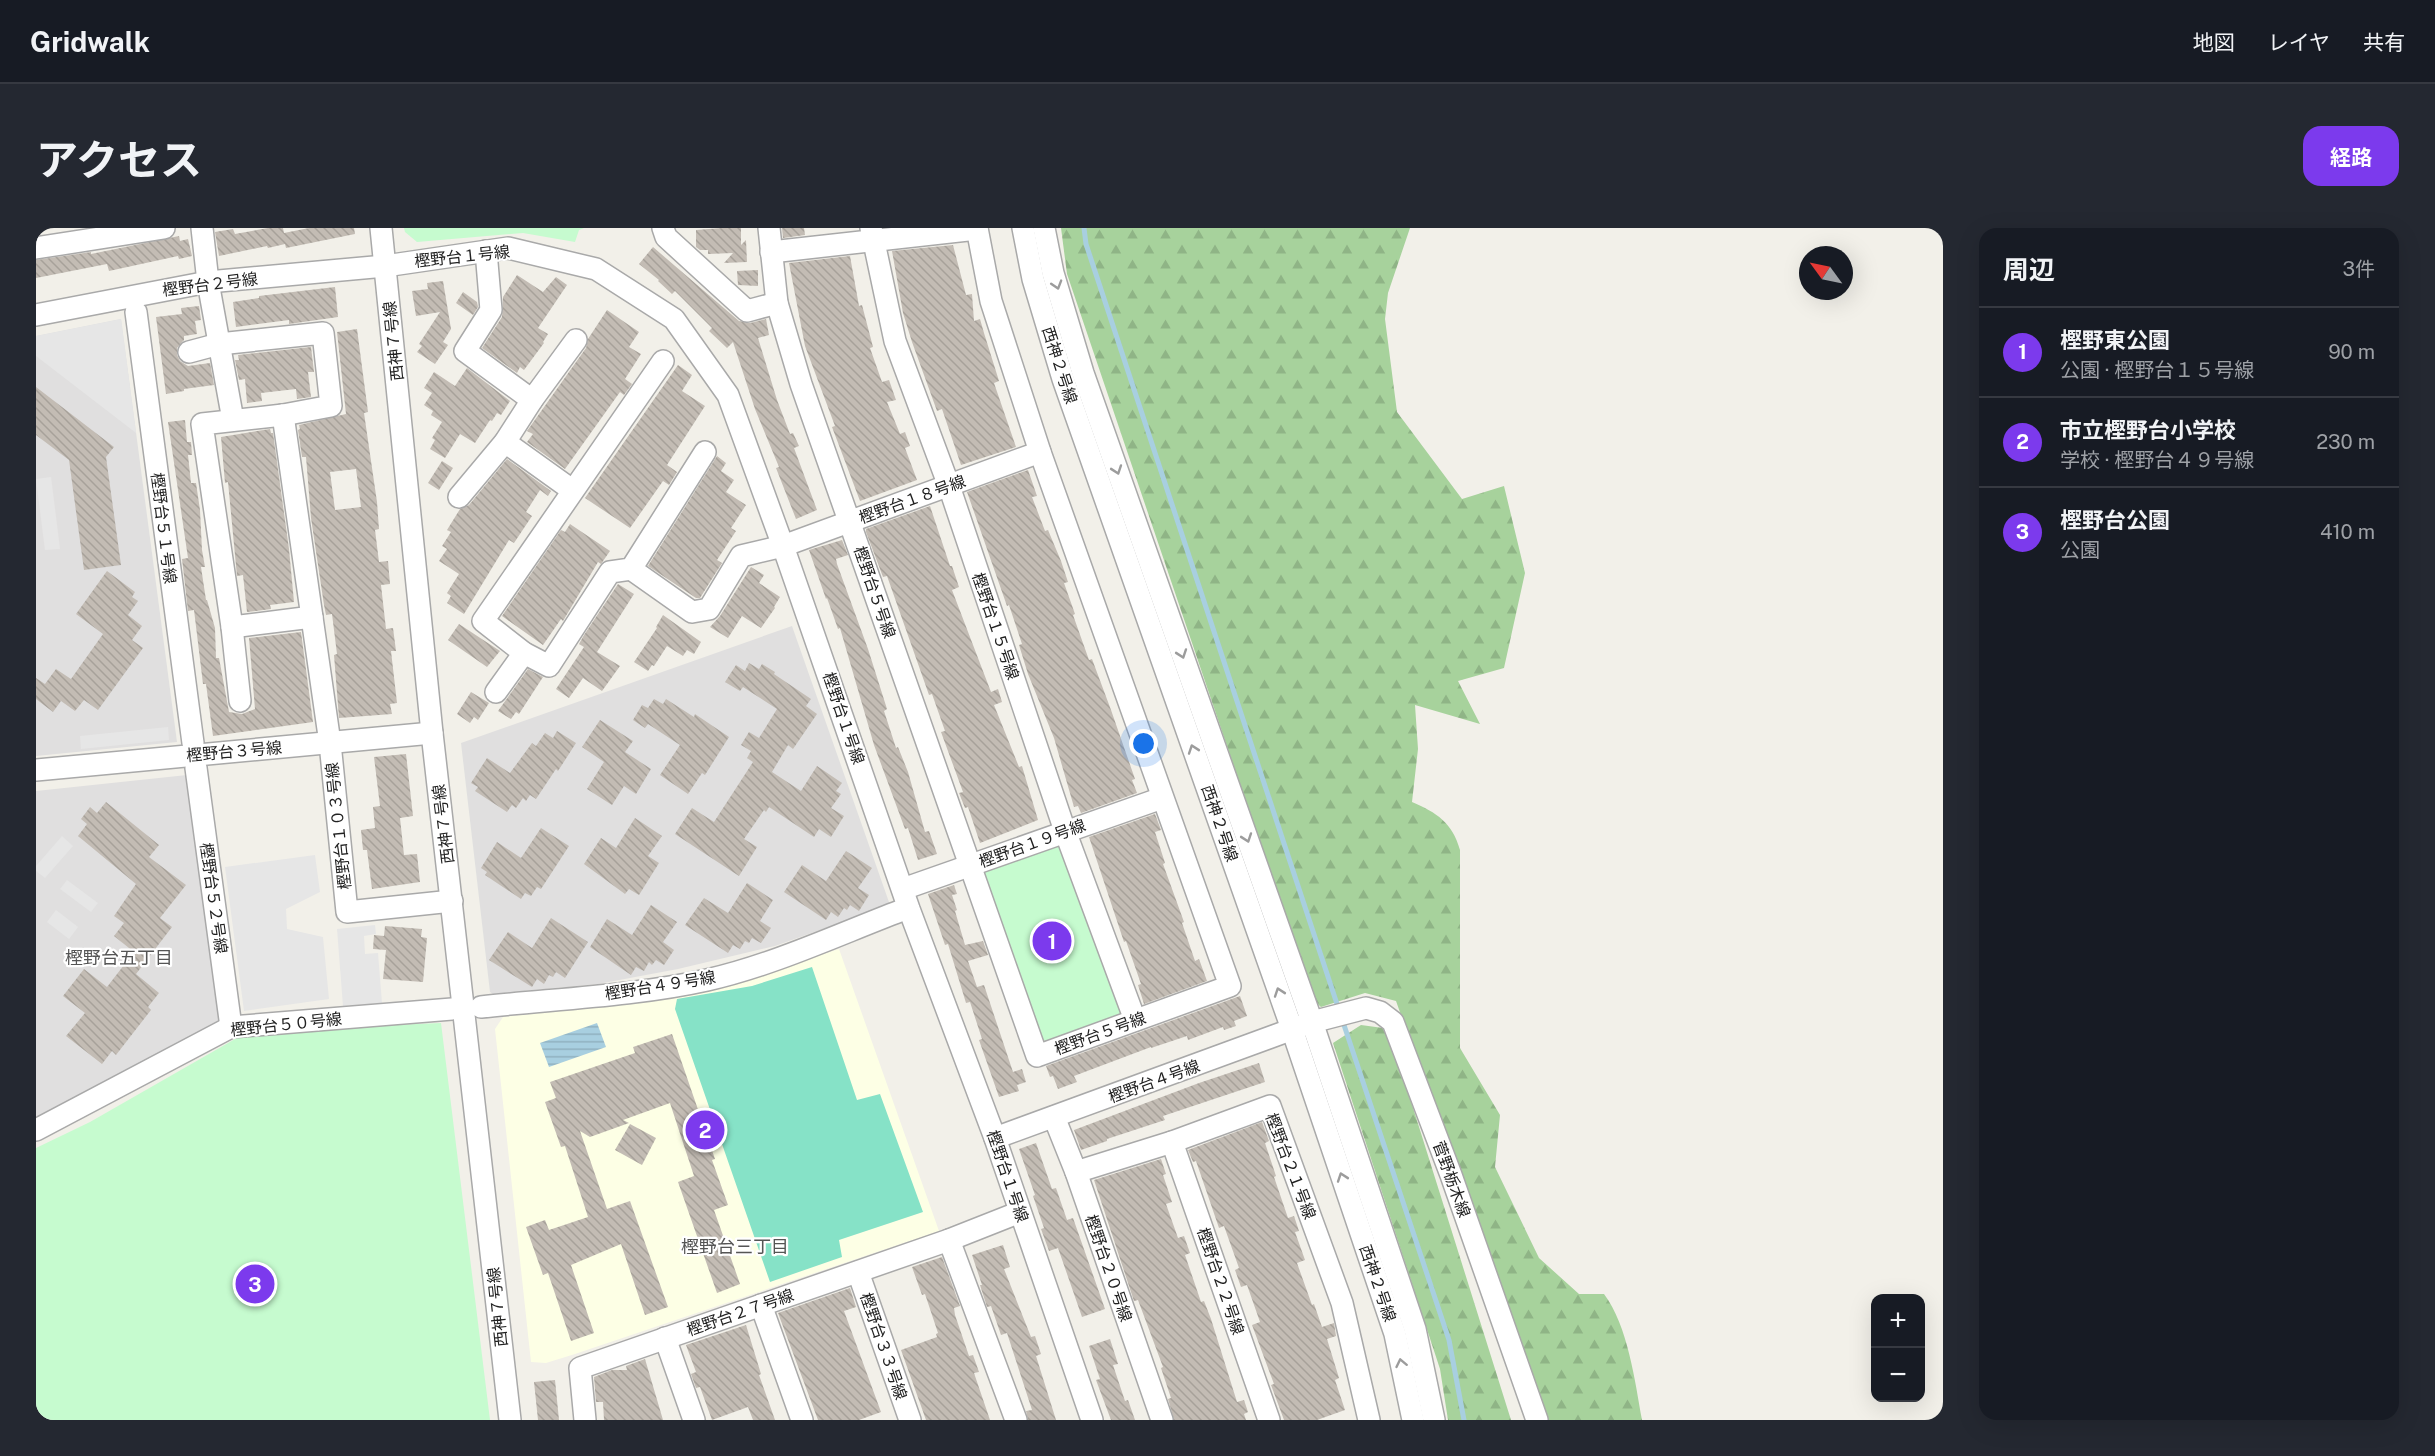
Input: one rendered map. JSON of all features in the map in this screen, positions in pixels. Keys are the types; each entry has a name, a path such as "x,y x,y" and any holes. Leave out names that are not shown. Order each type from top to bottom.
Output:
{"street":[{"path":"36,248 105,233 164,228"},
{"path":"202,228 208,282 233,420"},
{"name":"西神７号線","path":"381,228 432,733 510,1420"},
{"path":"663,228 666,237 747,310 777,303"},
{"name":"樫野台５号線","path":"769,228 777,303 801,384 1038,1056 1230,986 1040,452 990,301 977,229"},
{"name":"西神２号線","path":"1023,228 1033,279 1063,379 1320,1021 1395,1334 1413,1420"},
{"name":"西神２号線","path":"1044,228 1053,273 1083,373 1320,1021 1415,1329 1434,1420"},
{"path":"771,252 871,234 977,229"},
{"name":"樫野台１５号線","path":"871,234 895,341 949,486 1065,831 1135,1020"},
{"name":"樫野台１号線","path":"385,266 508,248 596,269 674,319 728,395 903,890 995,1138 1092,1420"},
{"path":"486,251 491,310 465,351 532,400"},
{"name":"樫野台２号線","path":"36,315 208,282 385,266"},
{"name":"樫野台５１号線","path":"136,312 193,743"},
{"path":"189,352 219,344 323,333 331,406 283,416 202,424 232,627 240,701"},
{"path":"459,497 505,442 532,400 576,340"},
{"path":"663,361 483,621 524,653 549,666 610,572 631,569 705,452"},
{"path":"283,416 330,743"},
{"path":"505,442 572,490"},
{"name":"樫野台１８号線","path":"631,569 692,612 709,609 741,556 783,546 1040,452"},
{"path":"232,627 312,617"},
{"path":"496,692 524,653"},
{"name":"樫野台３号線","path":"36,770 432,733"},
{"name":"樫野台１０３号線","path":"330,743 347,912 452,901"},
{"name":"樫野台５２号線","path":"196,768 231,1027"},
{"name":"樫野台１９号線","path":"903,890 1162,798"},
{"name":"樫野台４９号線","path":"481,1006 630,992 707,980 769,961 900,911"},
{"name":"樫野台５０号線","path":"36,1130 231,1027 452,1008"},
{"name":"菅野栃木線","path":"1320,1021 1366,1008 1380,1012 1393,1022 1451,1175 1537,1420"},
{"name":"樫野台４号線","path":"995,1138 1320,1021"},
{"name":"樫野台２１号線","path":"1076,1172 1172,1142 1270,1106 1341,1303 1369,1420"},
{"name":"樫野台２０号線","path":"1054,1117 1076,1172 1162,1420"},
{"name":"樫野台２２号線","path":"1172,1142 1269,1420"},
{"name":"樫野台２７号線","path":"585,1420 580,1368 949,1240 1020,1212"},
{"path":"949,1240 1016,1420"},
{"name":"樫野台３３号線","path":"858,1272 910,1420"},
{"path":"760,1305 802,1420"},
{"path":"665,1338 694,1420"}],"shaded area":[{"path":"121,319 177,742 36,756 36,336"},
{"path":"121,319 136,433 36,356 36,336"},
{"path":"51,477 60,549 45,550 36,479"},
{"path":"792,626 890,905 775,946 678,969 598,984 493,994 490,992 461,743"},
{"path":"168,727 169,740 81,749 80,736"},
{"path":"187,775 226,1021 36,1117 36,791"},
{"path":"62,836 73,846 45,878 36,871 36,866"},
{"path":"315,855 320,892 286,909 287,929 323,937 329,999 244,1011 225,867"},
{"path":"67,880 98,903 91,912 60,889"},
{"path":"56,910 78,927 69,939 47,922"},
{"path":"375,925 376,934 364,936 365,954 378,953 382,1003 343,1006 337,929"},
{"path":"839,949 939,1231 575,1354 546,1363 531,1362 495,1029 503,1017 641,1001 746,978"}],"green space":[{"path":"404,228 584,228 579,230 575,242 523,233 417,242 405,232"},
{"path":"1061,228 1410,228 1388,293 1385,319 1397,412 1462,499 1504,486 1525,573 1504,668 1458,681 1480,724 1415,705 1418,749 1412,802 1429,810 1448,825 1460,850 1460,1048 1500,1115 1495,1167 1539,1258 1579,1294 1604,1294 1612,1307 1625,1338 1642,1420 1544,1420 1396,1001 1365,993 1321,1007 1313,1000 1067,274"},
{"path":"1054,845 1065,849 1123,1008 1117,1018 1050,1043 1037,1037 982,875 986,869"},
{"path":"812,967 857,1100 880,1094 923,1212 839,1240 842,1257 770,1282 675,1009 677,999 752,986"},
{"path":"441,1023 490,1420 36,1420 36,1148 90,1122 249,1031"},
{"path":"1361,1025 1383,1028 1393,1044 1511,1420 1448,1420 1440,1369 1333,1043"}],"water":[{"path":"597,1023 606,1047 549,1067 540,1043"}],"building":[{"path":"268,228 283,228 284,233 309,228 354,228 355,234 286,248 285,244 268,248 267,246 219,256 215,232 233,229 235,234"},
{"path":"741,228 741,245 746,240 747,262 724,263 733,253 708,254 708,250 700,250 696,247 696,230"},
{"path":"782,228 804,228 805,235 783,238"},
{"path":"179,236 180,241 188,239 192,256 179,259 178,256 109,271 107,264 36,278 36,260 91,252 91,254"},
{"path":"953,245 966,295 972,294 974,321 980,319 999,381 994,383 1016,447 961,465 942,409 937,411 912,342 903,313 892,251"},
{"path":"653,247 739,321 750,323 766,319 769,335 758,338 777,400 790,434 793,433 799,446 794,448 817,510 796,519 733,342 727,348 709,331 712,328 675,291 672,294 639,264"},
{"path":"850,256 859,306 862,305 873,347 870,348 882,382 889,380 896,400 887,402 900,434 905,432 910,446 905,448 917,480 860,501 805,346 789,263"},
{"path":"758,270 758,286 738,285 737,271"},
{"path":"517,275 543,292 556,277 567,285 538,328 548,334 544,343 524,370 520,367 517,373 482,348 502,317 503,297"},
{"path":"443,281 451,329 443,342 448,345 435,364 417,352 422,346 419,344 440,312 416,316 412,291 428,289 427,283"},
{"path":"335,287 338,317 289,324 289,320 236,327 233,302 259,298 259,296"},
{"path":"463,292 477,302 478,307 473,315 456,303"},
{"path":"199,306 201,320 195,321 197,334 184,336 184,340 177,348 177,355 180,361 188,366 210,363 214,385 166,394 156,317 182,314 181,308"},
{"path":"607,310 639,332 629,347 641,354 625,379 632,384 624,395 620,392 565,469 527,442 533,434 527,431 586,348 588,339"},
{"path":"357,329 368,412 364,413 377,502 379,529 375,530 379,562 388,561 390,584 381,585 386,629 393,628 396,651 391,651 397,703 390,704 392,714 339,718 334,655 337,654 332,614 326,615 324,605 311,518 306,457 302,457 298,430 299,425 346,414 337,332","holes":["356,469 361,507 335,510 330,472"]},
{"path":"311,347 314,372 308,372 311,397 297,399 296,389 261,393 262,401 247,403 245,379 239,380 235,360 239,360 238,355"},
{"path":"678,365 692,375 682,391 705,406 667,465 677,472 669,485 663,481 630,528 585,498"},
{"path":"467,368 510,401 501,415 497,413 492,421 490,420 475,443 460,434 445,458 430,449 435,440 432,438 442,422 431,415 433,411 424,405 432,393 424,388 434,372 455,386"},
{"path":"36,387 114,447 106,457 121,565 84,570 69,460 36,435"},
{"path":"185,420 187,442 191,442 192,455 188,455 191,483 196,483 200,510 205,567 201,567 206,600 215,628 216,658 219,658 229,712 242,714 255,709 249,638 301,632 313,722 213,736 206,684 203,684 194,610 188,611 182,559 188,558 168,422"},
{"path":"270,429 273,433 294,602 270,605 271,609 247,612 243,575 237,576 228,482 225,483 221,437"},
{"path":"717,456 726,463 721,471 734,480 726,492 746,505 731,528 736,531 717,560 722,563 700,598 696,598 648,566"},
{"path":"507,459 551,491 548,496 540,490 526,512 532,516 514,543 509,540 464,614 447,603 451,596 447,593 459,574 439,561 447,549 442,546 451,532 447,530 460,509 469,505"},
{"path":"442,461 453,468 439,490 428,483"},
{"path":"1028,470 1037,496 1032,497 1045,531 1048,530 1061,561 1068,582 1064,583 1075,614 1073,615 1089,660 1092,659 1135,779 1132,780 1137,793 1081,813 1078,806 1074,807 1054,738 1028,674 1019,645 1022,644 1009,605 1007,606 967,492"},
{"path":"930,506 959,587 952,590 991,692 998,689 1002,702 994,705 1019,767 1022,766 1038,820 980,843 968,807 965,808 959,793 963,792 941,732 945,731 932,694 929,695 887,576 883,577 866,532 866,529"},
{"path":"570,524 610,551 601,564 598,562 563,621 561,619 543,645 502,616 561,530 565,532"},
{"path":"842,540 848,555 836,559 837,564 868,649 887,709 884,711 896,748 898,747 908,772 925,832 929,831 937,854 918,860 908,828 905,829 874,745 840,628 838,629 826,599 809,550"},
{"path":"751,567 764,575 759,583 780,597 761,628 742,616 728,638 710,627 720,616"},
{"path":"107,571 135,592 132,597 138,601 128,615 142,626 132,640 143,648 98,710 84,700 75,711 61,701 53,712 36,699 36,678 45,684 56,669 71,679 103,634 76,614"},
{"path":"618,584 634,594 597,652 620,666 602,691 583,678 569,698 556,689 584,647 579,644 584,635"},
{"path":"663,615 701,642 694,654 687,650 683,656 667,646 648,671 634,662"},
{"path":"459,624 500,651 487,667 448,640"},
{"path":"749,663 759,669 762,664 811,699 806,706 817,714 793,749 788,745 772,772 801,791 817,766 842,783 836,791 841,794 831,808 844,816 831,837 819,829 814,837 769,807 766,812 764,810 744,839 757,847 739,876 675,834 692,808 714,822 753,762 747,758 751,751 741,745 749,732 759,738 777,709 743,687 740,691 725,682 736,665 745,671"},
{"path":"528,669 543,677 519,714 516,712 511,719 498,711"},
{"path":"471,692 489,703 478,720 474,717 470,723 457,714"},
{"path":"654,699 663,704 666,699 694,717 695,714 729,737 705,775 702,773 688,794 660,775 680,745 648,724 645,728 633,720 642,705 648,708"},
{"path":"600,720 633,741 625,752 651,769 636,794 624,786 612,805 587,789 604,762 582,747"},
{"path":"557,731 576,743 536,799 530,795 526,801 523,798 516,808 512,805 507,812 475,791 478,787 471,783 487,758 510,773 532,743 536,746 545,733 553,738"},
{"path":"406,754 413,816 400,818 404,855 417,854 420,882 372,889 367,850 363,850 361,830 375,828 373,807 380,806 374,757"},
{"path":"106,802 159,845 149,857 186,885 160,918 172,927 136,974 159,993 148,1007 151,1010 116,1055 112,1051 102,1064 66,1036 85,1013 63,996 84,969 107,987 134,952 114,936 124,923 114,916 136,884 78,836 87,824 81,819 90,807 97,813"},
{"path":"1155,814 1161,830 1155,832 1165,863 1163,864 1195,961 1199,959 1207,981 1144,1004 1138,985 1141,984 1126,941 1124,942 1089,837"},
{"path":"635,818 662,836 648,856 659,863 639,895 629,889 625,894 584,864 601,838 616,848"},
{"path":"541,828 569,846 541,889 537,887 531,896 525,893 521,899 485,875 487,872 481,868 497,842 521,858"},
{"path":"846,851 872,868 858,888 869,895 859,911 850,905 847,910 844,908 838,917 831,912 826,920 784,892 802,865 826,881"},
{"path":"747,883 773,900 760,921 771,928 761,943 752,938 749,943 745,941 740,949 733,945 728,953 685,925 704,898 728,913"},
{"path":"954,885 957,894 952,895 965,945 983,941 988,955 968,961 977,987 984,985 1013,1072 1022,1069 1026,1082 1017,1085 1019,1091 999,1097 979,1040 982,1039 970,1002 966,1003 948,944 945,945 928,894"},
{"path":"651,905 677,922 663,942 674,950 664,965 656,960 652,965 649,962 644,971 636,967 631,975 590,947 607,919 632,935"},
{"path":"551,918 588,942 565,978 556,972 553,977 549,975 544,984 537,979 532,987 489,960 508,932 532,948"},
{"path":"385,926 422,929 421,937 427,938 423,982 383,979 386,950 373,949 374,935 384,936"},
{"path":"1240,996 1247,1016 1234,1021 1236,1026 1224,1030 1223,1027 1188,1040 1187,1036 1151,1047 1074,1076 1077,1082 1058,1089 1053,1076 1050,1077 1046,1066"},
{"path":"672,1034 715,1159 712,1160 728,1205 714,1210 740,1284 717,1293 678,1182 694,1176 670,1103 623,1120 629,1123 590,1137 580,1131 607,1209 630,1201 668,1307 645,1315 621,1244 571,1265 594,1333 571,1341 548,1273 543,1275 526,1227 545,1220 549,1230 588,1217 565,1146 561,1147 545,1102 556,1098 550,1082 635,1053 633,1047"},
{"path":"1259,1063 1265,1082 1163,1116 1165,1120 1081,1150 1074,1130"},
{"path":"1262,1122 1269,1141 1265,1143 1276,1176 1274,1177 1288,1218 1294,1216 1299,1231 1295,1232 1305,1260 1297,1263 1312,1305 1314,1304 1322,1327 1334,1323 1336,1336 1327,1339 1339,1378 1335,1380 1345,1410 1317,1420 1284,1420 1271,1385 1274,1384 1252,1325 1260,1322 1247,1285 1241,1287 1235,1270 1239,1268 1224,1226 1219,1228 1196,1161 1193,1162 1188,1150"},
{"path":"630,1124 656,1138 642,1165 615,1150"},
{"path":"1036,1143 1052,1189 1056,1188 1067,1220 1073,1218 1105,1309 1082,1317 1058,1248 1049,1251 1041,1229 1044,1228 1033,1196 1035,1195 1019,1149"},
{"path":"1161,1159 1166,1174 1163,1175 1172,1202 1166,1204 1178,1238 1184,1236 1190,1253 1185,1255 1201,1302 1204,1301 1211,1319 1237,1402 1244,1400 1248,1412 1244,1414 1246,1420 1174,1420 1168,1399 1171,1398 1161,1368 1163,1367 1138,1300 1134,1301 1094,1180"},
{"path":"1003,1245 1010,1267 1004,1269 1031,1337 1035,1336 1041,1354 1036,1356 1056,1420 1028,1420 1026,1411 1032,1410 1007,1333 1001,1335 991,1306 987,1307 980,1285 982,1285 972,1255"},
{"path":"942,1257 960,1306 954,1308 955,1315 969,1356 973,1355 979,1372 974,1373 990,1420 926,1420 901,1350 937,1337 938,1333 925,1294 922,1295 912,1267"},
{"path":"850,1288 856,1307 844,1311 881,1412 859,1420 818,1420 778,1313"},
{"path":"746,1325 761,1374 759,1375 775,1420 753,1420 748,1407 712,1420 700,1387 696,1388 691,1374 696,1372 686,1345"},
{"path":"1110,1339 1118,1364 1113,1365 1125,1401 1128,1400 1135,1420 1111,1420 1096,1380 1100,1379 1089,1346"},
{"path":"645,1359 663,1420 604,1420 603,1402 596,1402 594,1377 612,1370 627,1370 626,1366"},
{"path":"555,1380 559,1420 538,1420 534,1382"}],"waterway":[{"path":"1084,228 1086,244 1339,1010"},
{"path":"1342,1019 1449,1340 1464,1420"}],"place":[{"name":"樫野東公園","path":"1052,941"},
{"name":"市立樫野台小学校","path":"705,1130"},
{"name":"樫野台公園","path":"255,1284"}],"district":[{"name":"樫野台五丁目","path":"119,958"},
{"name":"樫野台三丁目","path":"735,1247"}]}
